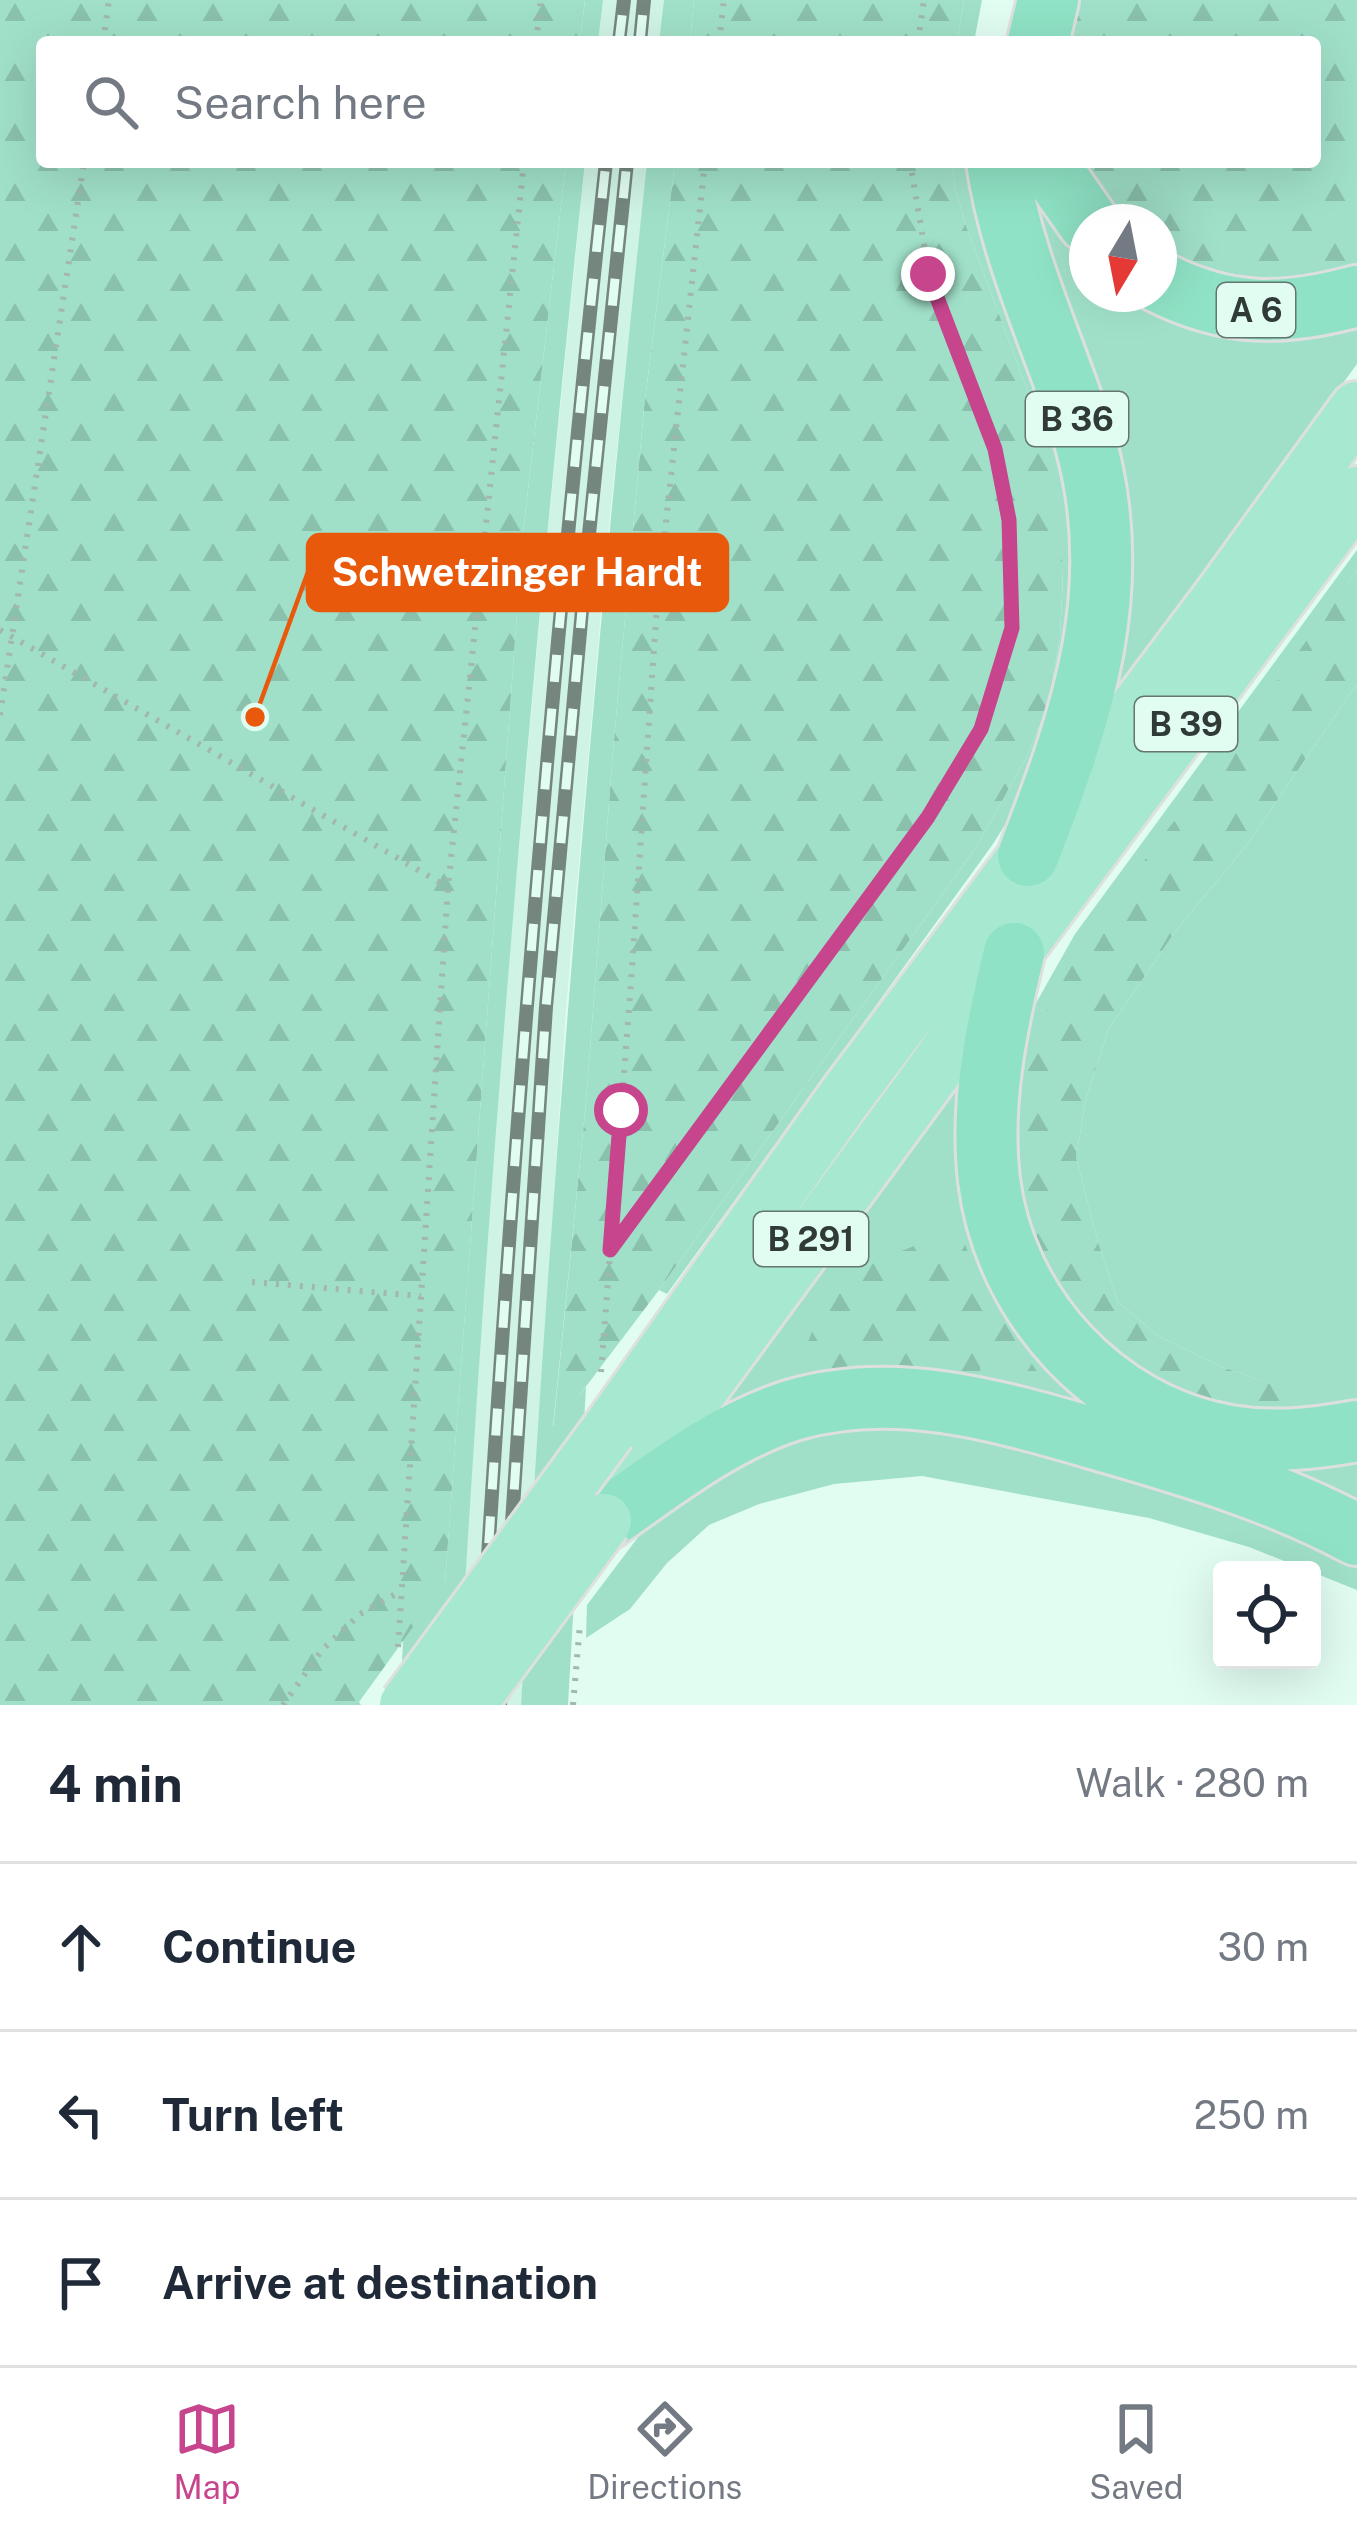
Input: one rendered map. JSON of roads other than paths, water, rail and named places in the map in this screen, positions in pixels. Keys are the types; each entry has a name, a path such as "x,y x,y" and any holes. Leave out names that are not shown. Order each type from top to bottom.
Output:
{"highway":[{"path":"1000,36 1008,0"},
{"path":"1039,36 1048,0"},
{"name":"B 36","path":"998,168 1017,250 1084,437 1102,538 1100,611 1086,685 1028,856"},
{"path":"1054,168 1075,204"},
{"name":"A 6","path":"1177,289 1204,300 1272,312 1357,296"},
{"name":"B 291","path":"407,1705 845,1097 1357,409"},
{"name":"B 39","path":"1014,953 1357,494"},
{"path":"1014,953 988,1093 989,1181 1011,1264 1045,1319 1072,1352 1108,1382 1142,1405 1183,1422 1257,1439 1357,1431"},
{"name":"B 291","path":"468,1705 937,1067 1014,953"},
{"path":"604,1521 727,1438 763,1420 832,1401 891,1397 968,1406 1165,1460 1287,1501 1357,1534"}],"railway":[{"path":"620,36 624,0"},
{"path":"641,36 644,0"},
{"path":"479,1705 533,933 605,168"},
{"path":"500,1705 546,1007 626,168"}],"place":[{"name":"Schwetzinger Hardt","path":"255,717"}]}
